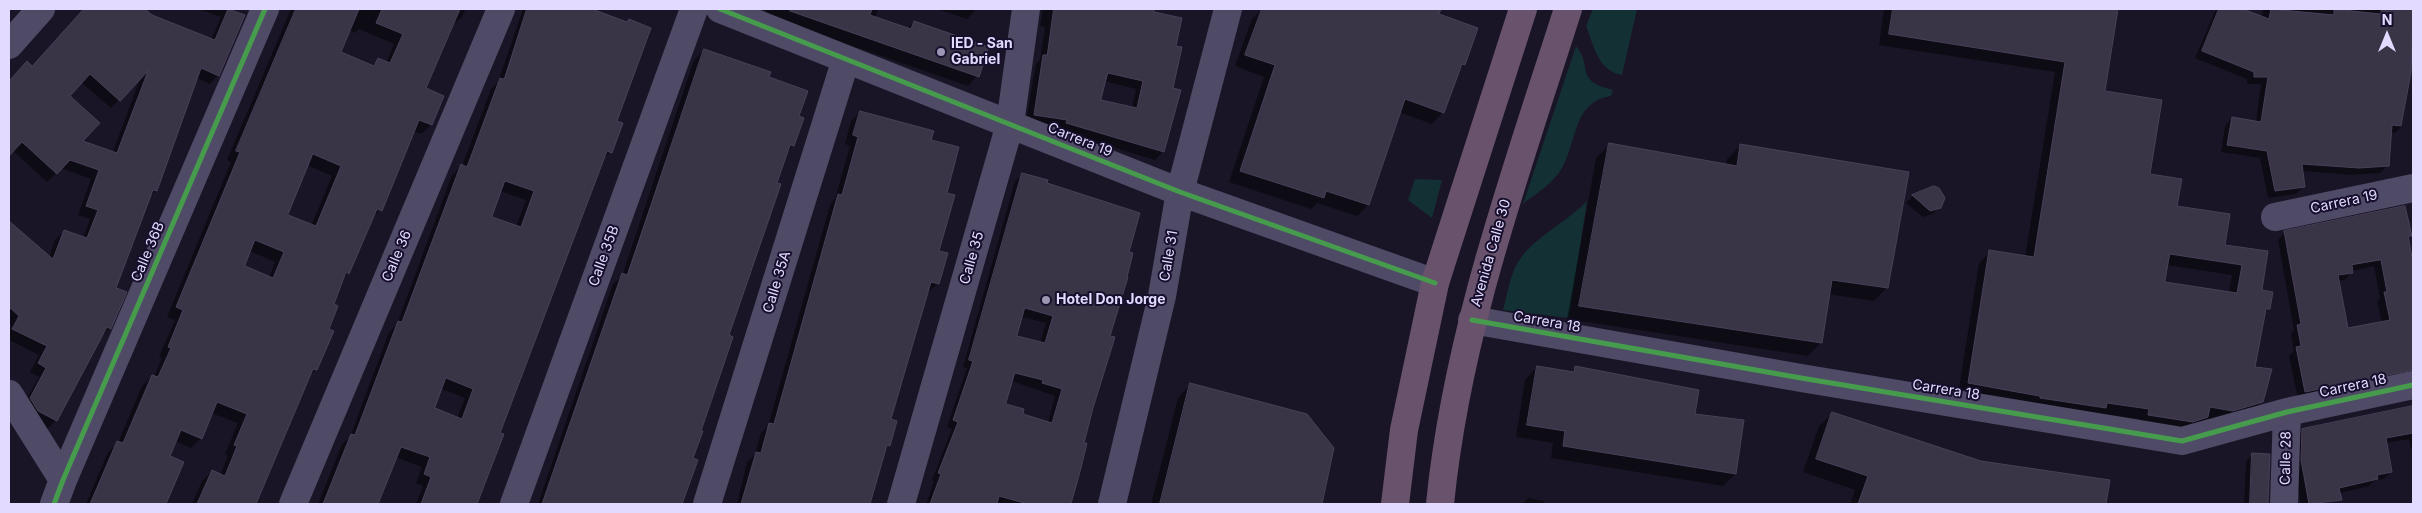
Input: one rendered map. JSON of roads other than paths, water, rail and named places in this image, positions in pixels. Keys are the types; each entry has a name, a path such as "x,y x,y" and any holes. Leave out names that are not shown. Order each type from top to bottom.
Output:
{"highway":[{"path":"1395,504 1404,430 1435,283 1523,9"},
{"name":"Avenida Calle 30","path":"1440,504 1446,448 1472,320 1493,241 1568,9"}],"street":[{"path":"9,45 41,9"},
{"name":"Calle 36B","path":"58,492 265,9"},
{"name":"Calle 36","path":"293,504 501,9"},
{"name":"Calle 35B","path":"514,504 694,9"},
{"name":"Carrera 19","path":"720,9 1180,192 1435,283"},
{"name":"Calle 35","path":"901,504 1010,124 1026,9"},
{"name":"Calle 31","path":"1112,504 1162,296 1180,192 1228,9"},
{"name":"Calle 35A","path":"707,504 846,59"},
{"name":"Carrera 19","path":"2275,217 2413,188"},
{"name":"Carrera 18","path":"1472,320 1801,378 2182,441 2287,412 2413,385"},
{"path":"9,394 58,492"},
{"name":"Calle 28","path":"2284,504 2287,412"}],"place":[{"name":"IED - San Gabriel","path":"941,52"},
{"name":"Hotel Don Jorge","path":"1046,300"}]}
